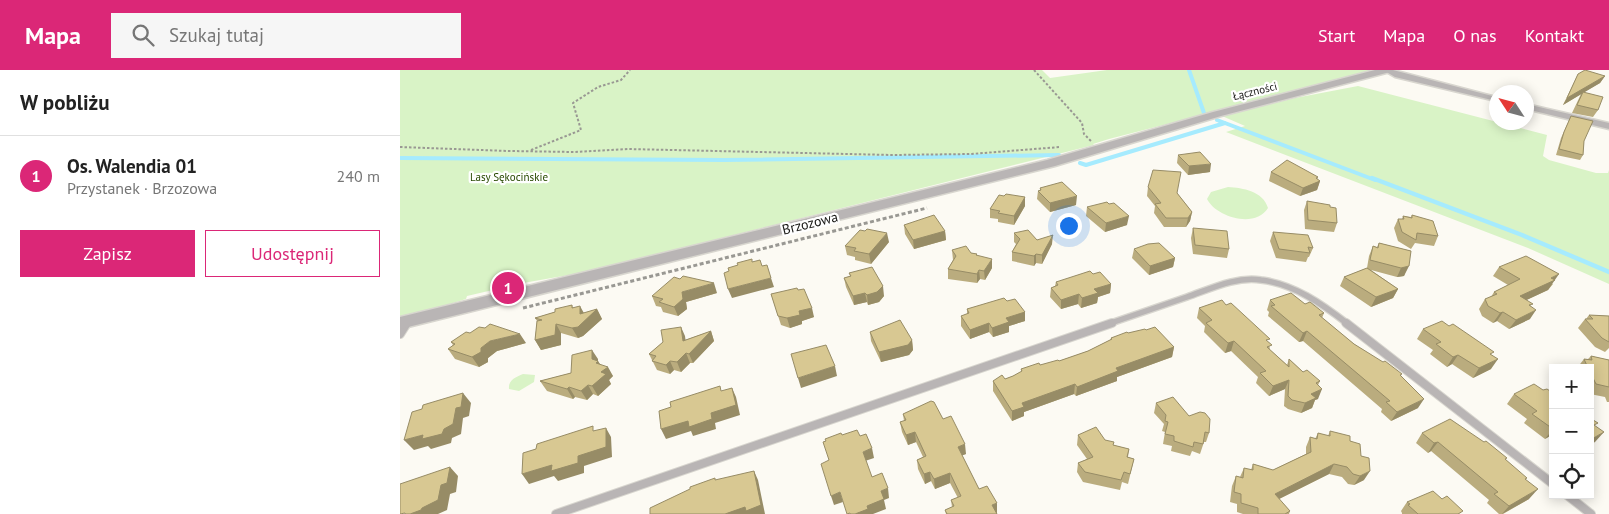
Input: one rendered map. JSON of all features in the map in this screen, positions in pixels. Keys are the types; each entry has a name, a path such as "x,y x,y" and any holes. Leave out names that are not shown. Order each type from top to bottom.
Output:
{"street":[{"path":"1386,70 1406,77 1489,97"},
{"name":"Łączności","path":"1217,114 1386,70"},
{"path":"1534,108 1609,126"},
{"name":"Brzozowa","path":"403,326 1051,163 1217,114"}],"lane":[{"path":"556,514 1227,283 1251,279 1276,284 1302,293 1325,306 1549,481"},
{"path":"1572,499 1591,514"}],"path":[{"path":"529,151 581,130 581,123 575,115 573,103 598,87 620,80 630,70"},
{"path":"1034,70 1082,123 1084,134 1093,144 1086,144"},
{"path":"400,147 574,152 628,149 892,155 971,154 1066,147"}],"green space":[{"name":"Lasy Sękocińskie","path":"400,70 1042,70 1050,78 1107,70 1377,70 1109,139 1094,145 586,272 523,283 467,296 466,299 400,319"},
{"path":"1358,86 1489,120 1489,130 1528,130 1547,135 1543,156 1549,160 1596,173 1608,173 1609,170 1609,284 1528,248 1226,132 1245,126 1222,116 1295,98"},
{"path":"1228,187 1240,188 1257,194 1268,208 1254,218 1245,219 1236,218 1218,211 1207,199 1211,192"},
{"path":"523,374 535,375 534,382 519,391 509,389 511,381"}],"building":[{"path":"1585,70 1605,76 1567,98 1578,74"},
{"path":"1583,92 1603,97 1598,110 1577,105"},
{"path":"1571,116 1593,121 1584,141 1583,155 1559,149"},
{"path":"1200,152 1211,164 1189,166 1178,155"},
{"path":"1287,160 1318,177 1316,178 1320,181 1303,188 1271,172"},
{"path":"1153,170 1181,172 1177,193 1192,212 1188,218 1166,218 1155,204 1161,203 1148,187"},
{"path":"1062,182 1077,196 1050,203 1038,191 1041,190 1040,188"},
{"path":"1006,194 1025,197 1014,216 998,213 1000,211 990,209 999,195 1004,196"},
{"path":"1307,201 1330,205 1330,207 1336,208 1337,223 1308,220"},
{"path":"1107,202 1109,204 1114,203 1129,216 1106,223 1087,207"},
{"path":"934,215 945,231 913,240 904,225"},
{"path":"1412,215 1433,221 1438,236 1417,233 1416,240 1402,232 1398,219 1404,219 1403,216 1412,218"},
{"path":"1193,228 1227,231 1229,249 1195,245"},
{"path":"867,229 887,233 869,254 854,251 856,248 845,246 860,230 865,231"},
{"path":"1028,230 1037,240 1053,235 1042,255 1036,254 1034,256 1012,252 1020,239 1014,233"},
{"path":"1273,232 1308,235 1313,248 1308,247 1310,253 1279,249"},
{"path":"1159,243 1175,258 1150,266 1134,249 1148,244"},
{"path":"1379,243 1411,251 1409,266 1401,268 1370,260 1373,246 1378,248"},
{"path":"966,246 971,253 992,259 984,271 979,270 977,274 948,269 956,256 952,250"},
{"path":"1526,256 1559,274 1551,278 1555,280 1520,296 1533,304 1529,305 1536,310 1516,320 1488,306 1485,299 1497,294 1494,292 1520,279 1499,267"},
{"path":"752,259 752,262 760,260 762,266 767,265 771,278 728,289 724,273 729,271 728,268 738,265 737,263"},
{"path":"872,267 883,286 877,292 853,296 844,278 851,276 849,273"},
{"path":"1367,268 1398,289 1376,297 1344,277"},
{"path":"1090,271 1093,274 1100,272 1111,284 1094,289 1098,293 1082,298 1079,294 1061,300 1051,288 1058,285 1056,282"},
{"path":"683,276 714,283 682,292 683,299 674,307 659,302 663,299 652,296 674,277 680,279"},
{"path":"797,288 798,290 804,289 812,308 799,311 800,315 787,318 778,316 771,294"},
{"path":"1291,293 1305,304 1310,302 1324,313 1319,315 1354,344 1383,362 1385,361 1402,374 1400,375 1424,399 1397,412 1386,402 1390,401 1307,331 1303,333 1271,306 1275,305 1270,300"},
{"path":"1004,298 1007,301 1015,299 1025,312 1006,318 1009,322 992,328 989,323 970,330 961,316 969,313 967,309"},
{"path":"1222,300 1226,305 1231,303 1270,339 1266,340 1272,345 1267,347 1289,367 1289,359 1303,372 1307,370 1320,381 1316,383 1322,389 1311,394 1316,398 1305,403 1292,400 1288,396 1289,380 1273,386 1260,373 1266,371 1234,341 1228,343 1206,323 1212,320 1199,308"},
{"path":"572,305 572,308 580,306 580,314 597,309 578,327 572,328 556,324 555,335 535,340 537,321 542,320 535,318 555,312 555,309"},
{"path":"1589,315 1609,316 1609,342 1602,338 1585,319 1593,319"},
{"path":"900,320 912,340 908,345 879,352 870,332"},
{"path":"1442,321 1449,326 1453,324 1494,352 1490,354 1498,359 1479,368 1458,355 1453,357 1436,344 1441,342 1423,329"},
{"path":"490,324 520,334 490,341 481,348 481,352 472,357 448,349 455,344 451,342 466,332 470,333 479,327 485,328"},
{"path":"681,327 683,341 711,331 689,354 686,353 677,362 670,361 666,365 652,361 656,356 649,354 663,342 661,330"},
{"path":"1155,327 1174,347 1116,368 1118,371 1077,387 1075,384 1022,403 1024,407 1012,411 993,381 1002,375 1005,379 1013,376 1022,371 1021,369 1039,363 1040,365 1059,361 1088,351 1111,338 1127,332"},
{"path":"826,345 835,366 798,378 791,354"},
{"path":"592,350 592,359 598,361 596,363 608,367 601,372 606,374 592,386 588,385 581,391 540,381 571,373 572,355"},
{"path":"1591,356 1609,360 1609,387 1596,384 1594,380 1594,364 1586,364 1584,359 1592,360"},
{"path":"1534,384 1543,390 1549,390 1549,426 1532,414 1537,411 1514,394"},
{"path":"720,386 721,391 732,388 736,405 711,413 712,419 689,427 688,421 661,429 659,411 671,407 670,402"},
{"path":"463,393 461,407 456,408 453,424 444,429 442,434 422,439 423,435 404,440 412,412 422,409 423,405"},
{"path":"1173,397 1189,416 1200,412 1205,413 1210,419 1209,433 1205,432 1203,444 1194,442 1193,447 1174,441 1174,436 1165,434 1168,422 1165,421 1166,415 1156,403"},
{"path":"931,401 934,402 943,419 951,416 965,444 958,447 979,489 987,486 997,503 992,505 997,514 947,514 945,510 954,506 951,500 961,496 950,473 934,479 930,472 924,474 917,460 926,456 915,432 906,435 900,422 906,420 903,414"},
{"path":"1450,419 1484,442 1486,441 1507,458 1505,459 1538,489 1509,506 1494,494 1498,492 1438,442 1434,443 1422,433"},
{"path":"1594,425 1604,432 1594,438"},
{"path":"593,426 593,431 606,428 606,447 578,456 578,463 551,471 552,465 522,474 523,453 536,449 537,444"},
{"path":"1096,427 1105,440 1114,442 1113,445 1129,449 1127,457 1134,459 1130,474 1124,472 1121,480 1085,472 1078,463 1093,457 1078,435"},
{"path":"857,430 860,436 866,434 872,448 863,452 872,477 882,473 888,488 881,491 884,499 867,506 868,509 855,514 847,514 840,492 831,496 821,464 829,460 823,442 826,441 825,439 841,433 842,435"},
{"path":"1330,431 1350,436 1350,441 1360,444 1361,456 1369,458 1370,471 1360,476 1353,474 1347,467 1334,464 1275,494 1290,511 1285,514 1258,514 1258,508 1241,503 1241,494 1234,492 1236,476 1243,478 1244,468 1253,470 1253,464 1273,470 1311,452 1310,437 1317,439 1318,433 1330,436"},
{"path":"450,467 447,483 441,485 438,500 421,510 410,514 400,514 400,484"},
{"path":"754,471 761,505 746,511 745,507 725,514 650,514 650,508 690,489 690,487 715,478 715,480"},
{"path":"1433,491 1442,499 1447,496 1463,511 1458,514 1418,514 1408,505 1410,504 1407,502"}],"waterway":[{"path":"1189,70 1204,113"},
{"path":"1217,120 1225,123"},
{"path":"1080,163 1086,165 1225,123"},
{"path":"1225,123 1375,180"},
{"path":"400,158 724,160 1059,155"},
{"path":"1372,178 1522,235 1609,272"}],"place":[{"name":"Os. Walendia 01","path":"508,288"}]}
